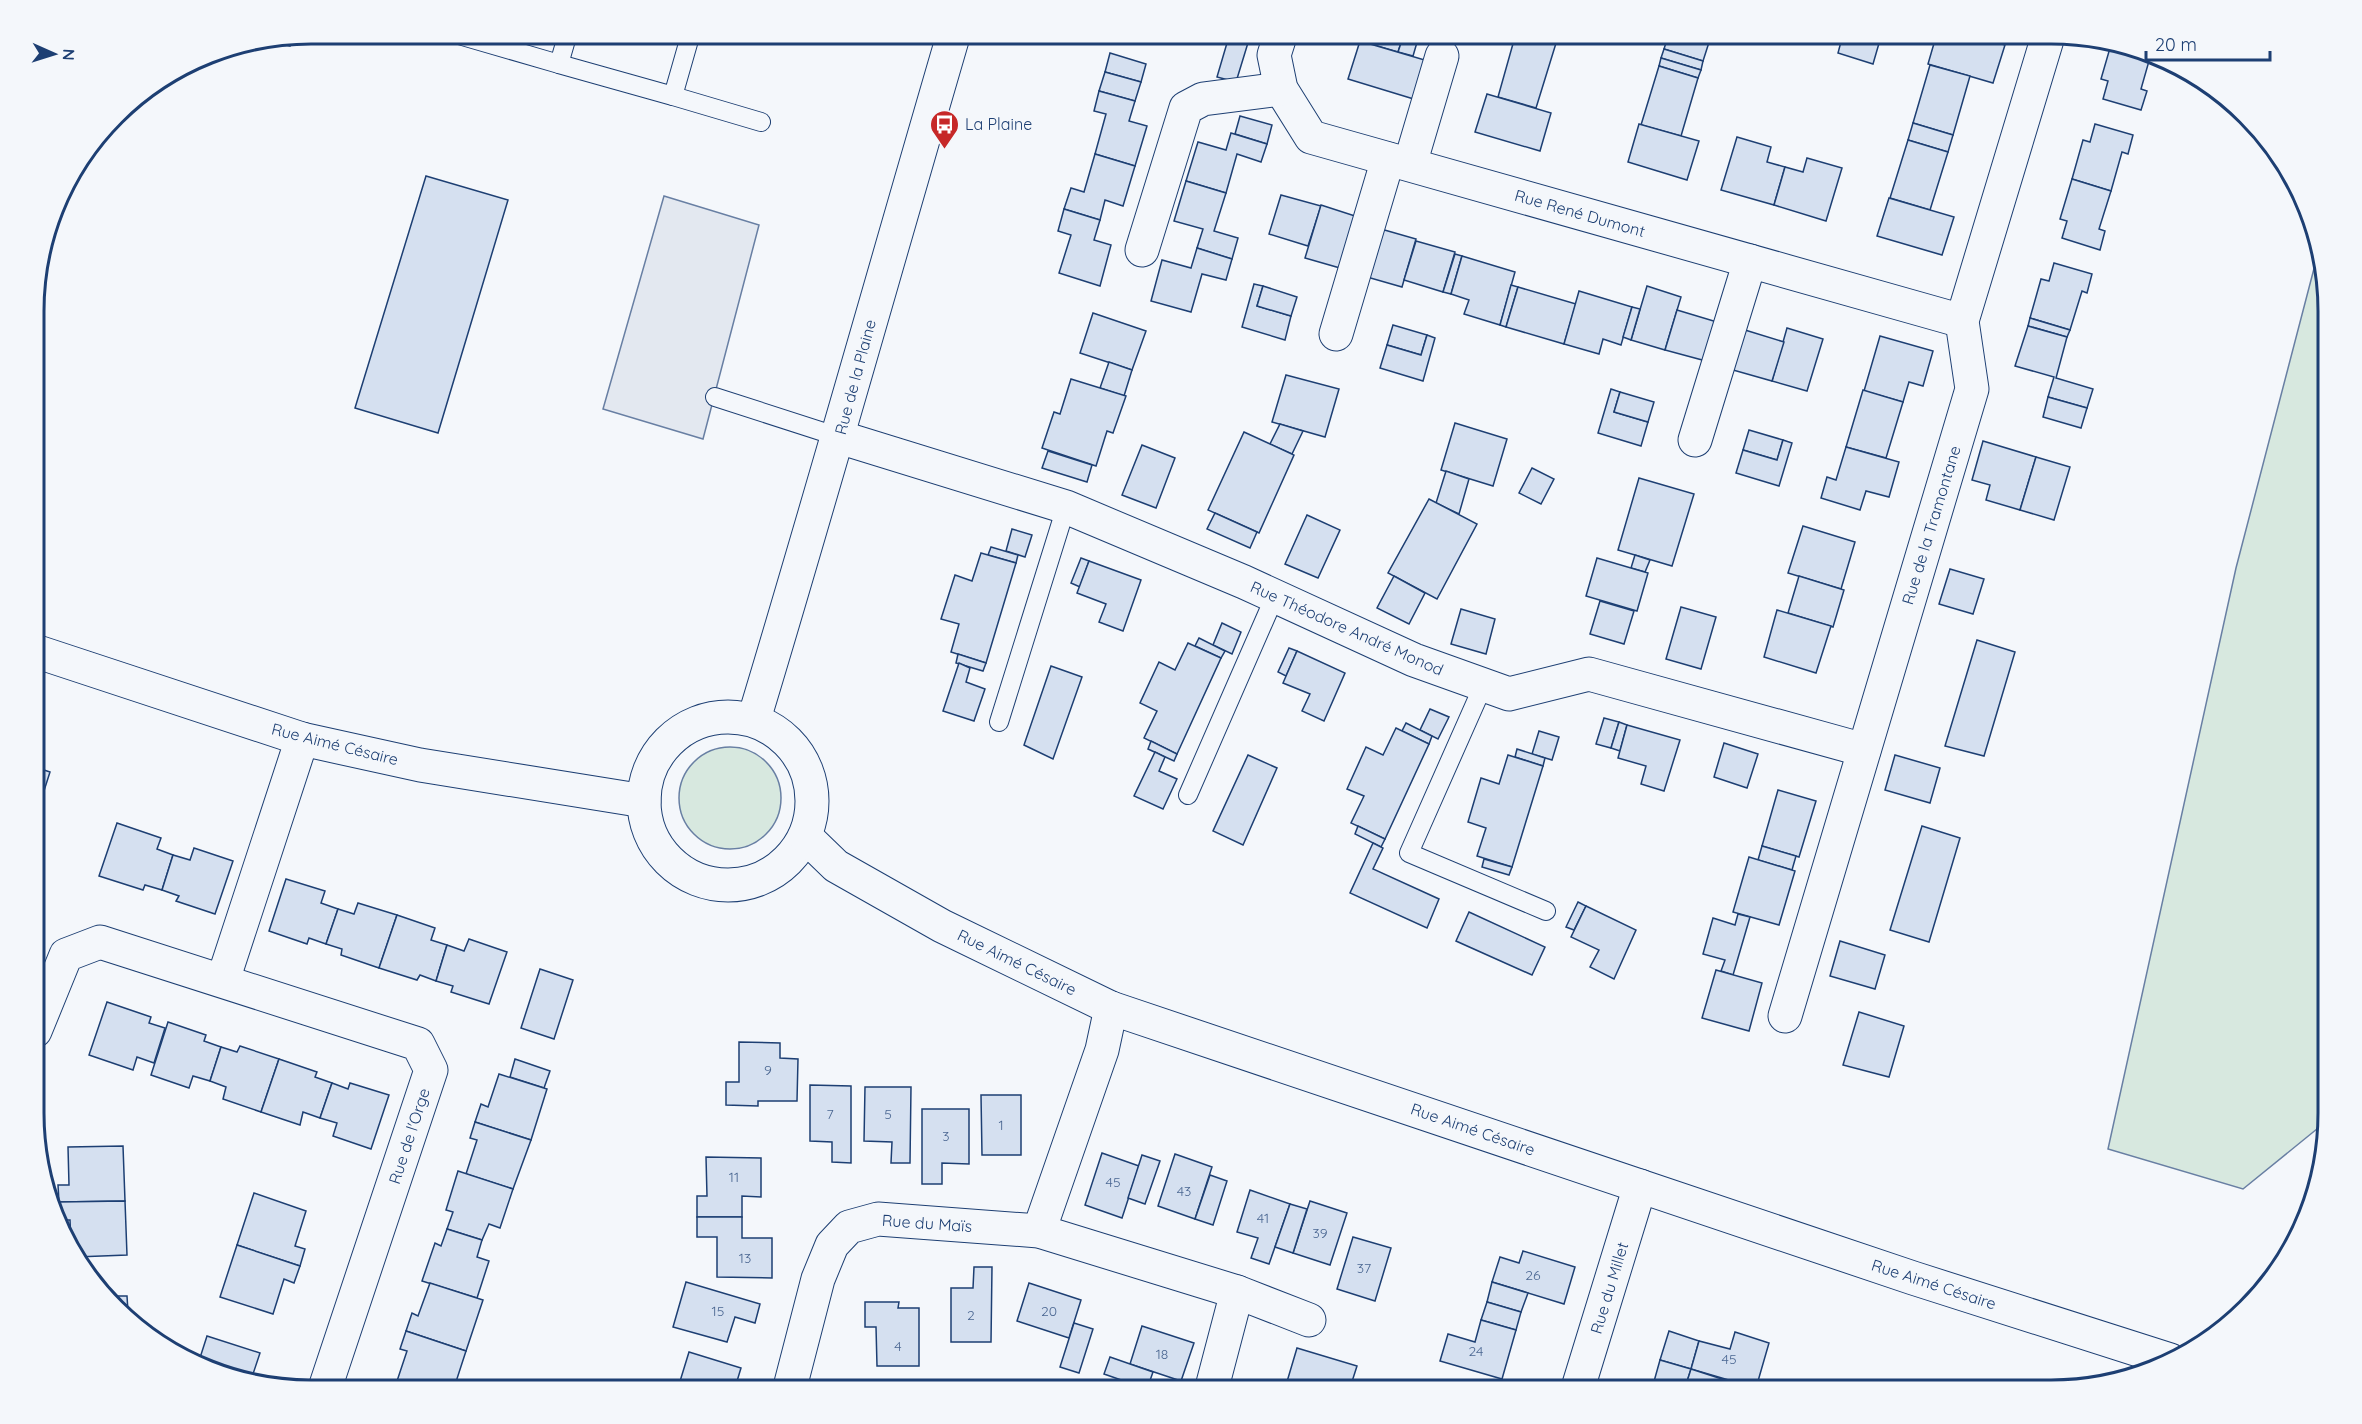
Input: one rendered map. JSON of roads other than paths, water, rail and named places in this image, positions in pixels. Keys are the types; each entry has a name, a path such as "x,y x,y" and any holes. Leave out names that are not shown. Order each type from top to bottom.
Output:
{"street":[{"name":"Rue de la Plaine","path":"754,719 839,437 877,296 951,44"},
{"name":"Rue René Dumont","path":"1278,44 1274,56 1281,89 1311,137 1962,321"},
{"name":"Rue de la Tramontane","path":"1785,1016 1972,389 1962,321 2046,44"},
{"path":"1336,334 1399,161 1442,56"},
{"path":"1142,250 1186,108 1203,99 1281,89"},
{"path":"1695,440 1750,261"},
{"name":"Rue Théodore André Monod","path":"839,437 1066,507 1275,596 1414,660 1509,694 1589,674 1864,750"},
{"name":"Rue Aimé Césaire","path":"44,654 302,739 420,765 644,801"},
{"path":"728,716 754,719 779,733 799,754 810,780 813,809 806,836 789,860 766,877 739,885 710,884 684,873 662,854 648,829 644,801 648,775 659,751 678,732 702,720 728,716"},
{"path":"223,980 302,739"},
{"name":"Rue Aimé Césaire","path":"806,836 836,866 942,926 1112,1008 1913,1278 2160,1357"},
{"name":"Rue de l'Orge","path":"44,1006 66,955 100,942 418,1044 431,1070 328,1380"},
{"path":"1039,1231 1102,1050 1112,1008"},
{"name":"Rue du Millet","path":"1580,1380 1640,1186"},
{"name":"Rue du Maïs","path":"792,1380 818,1279 832,1245 849,1227 878,1219 1039,1231 1237,1292 1309,1320"},
{"path":"1214,1380 1237,1292"}],"lane":[{"path":"490,44 761,122"},
{"path":"559,64 565,44"},
{"path":"673,96 688,44"},
{"path":"715,397 839,437"},
{"path":"999,722 1066,507"},
{"path":"1188,795 1275,596"},
{"path":"1483,686 1409,853 1546,911"}],"place":[{"name":"La Plaine","path":"944,150"}]}
